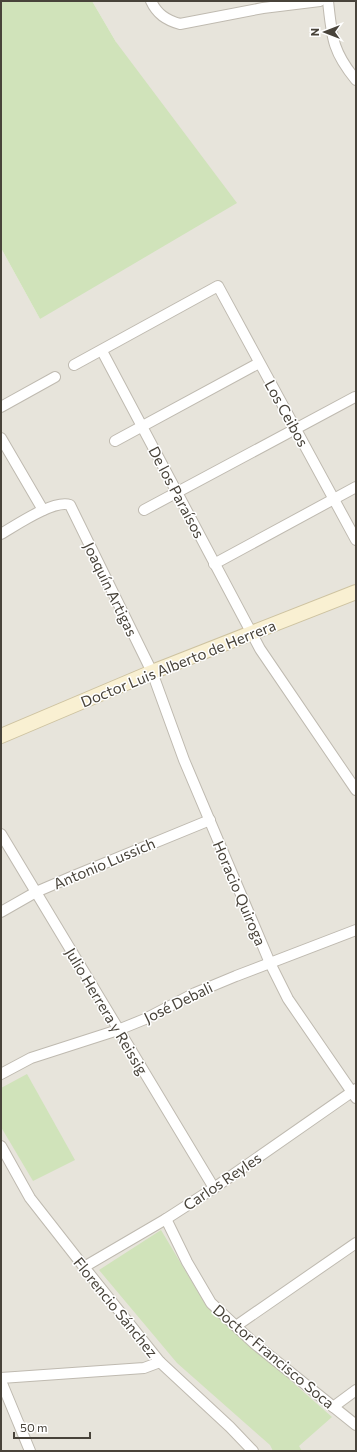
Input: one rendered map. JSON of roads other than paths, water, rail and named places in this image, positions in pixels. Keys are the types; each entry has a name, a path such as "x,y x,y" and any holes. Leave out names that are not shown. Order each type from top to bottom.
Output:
{"street":[{"path":"151,1 160,14 169,21 180,24 264,8 320,1"},
{"path":"328,1 335,48 345,67 356,80"},
{"name":"Los Ceibos","path":"102,351 218,286 356,540"},
{"path":"74,365 102,351"},
{"name":"De los Paraísos","path":"102,351 251,634 356,790"},
{"path":"115,440 259,363"},
{"path":"1,407 55,377"},
{"path":"144,510 355,396"},
{"path":"1,438 43,510 1,534"},
{"path":"214,564 356,487"},
{"name":"Joaquín Artigas","path":"43,510 62,504 70,505 152,672"},
{"name":"Doctor Luis Alberto de Herrera","path":"1,735 152,672 356,592"},
{"name":"Horacio Quiroga","path":"152,672 184,760 270,963 288,999 355,1093"},
{"name":"Antonio Lussich","path":"1,912 36,892 210,820"},
{"name":"Julio Herrera y Reissig","path":"1,834 4,847 36,892 214,1188"},
{"name":"José Debali","path":"1,1074 31,1058 118,1030 146,1019 195,993 356,930"},
{"name":"Carlos Reyles","path":"84,1267 166,1219 355,1093"},
{"name":"Florencio Sánchez","path":"1,1146 30,1198 160,1362 230,1427 253,1451"},
{"name":"Doctor Francisco Soca","path":"166,1219 187,1262 211,1303 255,1344 356,1425"},
{"path":"236,1326 356,1243"},
{"path":"30,1451 1,1380 144,1368 160,1362"},
{"path":"333,1407 356,1390"}]}
